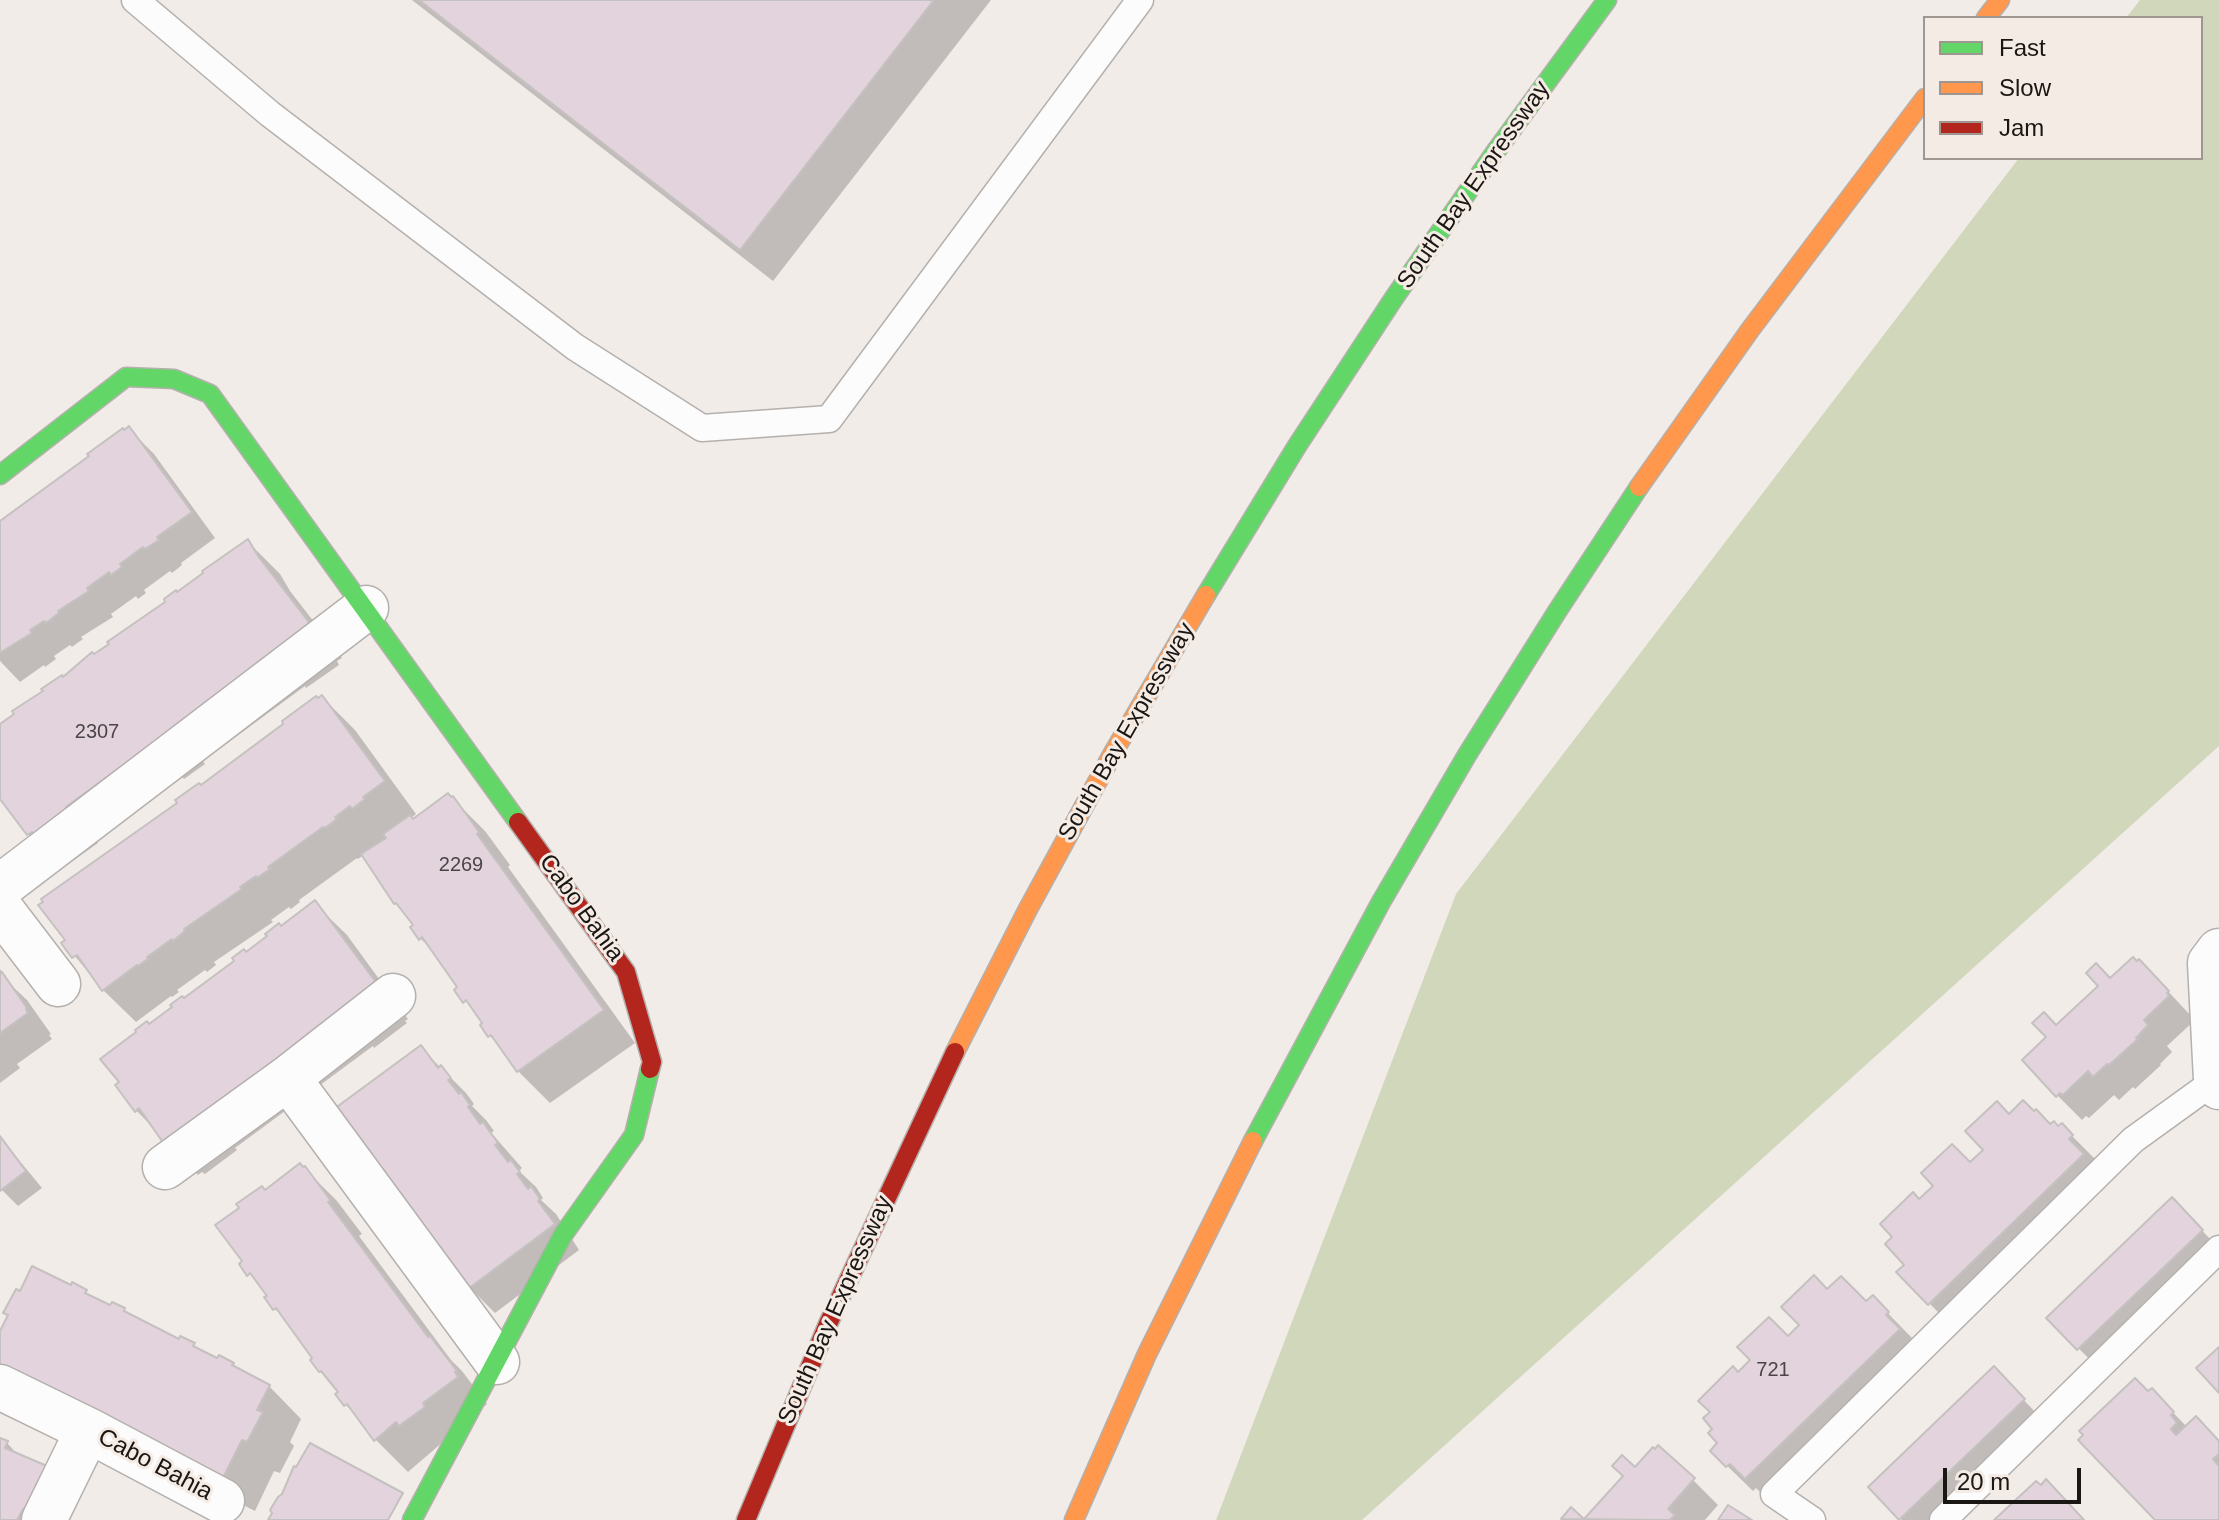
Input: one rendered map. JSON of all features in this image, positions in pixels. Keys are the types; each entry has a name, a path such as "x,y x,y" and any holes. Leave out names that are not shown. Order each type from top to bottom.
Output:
{"main road":[{"name":"South Bay Expressway","path":"746,1520 871,1230 947,1068 1028,909 1113,753 1203,599 1394,298 1496,151 1607,0"},
{"path":"1988,16 2000,0"},
{"path":"1074,1520 1147,1354 1221,1201 1381,902 1467,755 1651,469 1759,318 1923,101"},
{"name":"Cabo Bahia","path":"0,475 126,377 174,379 210,394 626,972 652,1062 634,1135 563,1235 412,1520"},
{"path":"741,1482 787,1419"}],"street":[{"path":"0,887 366,608"},
{"path":"0,908 58,984"},
{"path":"2217,1084 2210,963 2219,951"},
{"path":"165,1167 288,1078 393,996"},
{"path":"288,1078 497,1362"},
{"name":"Cabo Bahia","path":"0,1387 222,1501"},
{"name":"Cabo Bahia","path":"44,1520 88,1430"}],"lane":[{"path":"135,0 270,114 575,347 702,428 829,419 1140,0"},
{"path":"1812,1520 1774,1494 2133,1140 2217,1084"},
{"path":"1943,1520 2219,1249"}],"green space":[{"path":"2140,0 2219,0 2219,746 1362,1520 1216,1520 1456,894 2017,160 2203,160 2203,16 2128,16"}],"building":[{"path":"419,0 934,0 740,250"},
{"path":"129,426 192,512 157,537 159,540 145,549 143,547 120,564 122,567 111,575 109,572 87,588 89,591 58,611 46,623 44,621 30,630 32,633 0,653 0,521"},
{"path":"248,539 311,625 172,728 174,731 149,746 33,834 27,835 0,799 0,724 14,714 12,711 43,691 41,689 63,677 92,652 94,654 109,644 107,642"},
{"path":"322,695 385,781 352,809 350,806 325,828 240,887 242,889 102,991 77,955 72,958 61,943 65,940 38,905 43,902 41,899 177,803 175,800 199,783 201,785 316,696"},
{"path":"448,793 479,832 477,834 604,1010 517,1072 491,1035 488,1037 466,1000 463,1003 454,990 457,987 422,937 419,940 410,927 413,925 394,904 361,854 386,838 383,834 410,815 413,819"},
{"path":"315,900 378,985 164,1144 139,1108 135,1112 115,1085 119,1082 100,1059 147,1021 149,1024 182,996 184,998 234,961 232,958 244,949 246,952 279,923 281,926"},
{"path":"2133,957 2137,961 2139,959 2169,991 2169,996 2144,1020 2148,1025 2138,1039 2109,1065 2093,1077 2088,1071 2063,1095 2060,1093 2056,1097 2022,1060 2046,1037 2032,1023 2044,1012 2056,1025 2098,986 2086,973 2096,963 2110,978"},
{"path":"2,972 28,1013 0,1033 0,974"},
{"path":"421,1045 438,1068 441,1065 451,1078 448,1080 459,1094 461,1092 480,1124 483,1122 508,1162 511,1160 520,1172 517,1174 528,1189 531,1186 555,1224 468,1289 365,1146 334,1109"},
{"path":"2023,1100 2050,1124 2054,1121 2058,1126 2062,1123 2073,1135 2069,1139 2084,1154 1928,1305 1896,1272 1904,1265 1885,1244 1892,1237 1880,1224 1913,1192 1919,1199 1933,1186 1921,1173 1952,1144 1970,1162 1983,1150 1965,1131 1997,1101 2009,1114"},
{"path":"0,1136 26,1171 0,1191"},
{"path":"300,1163 331,1201 328,1202 428,1337 457,1371 458,1377 423,1403 425,1407 399,1426 396,1422 374,1441 347,1404 344,1406 335,1394 338,1392 310,1360 312,1358 276,1308 273,1310 250,1273 247,1276 239,1264 242,1261 215,1225 239,1208 236,1204 262,1186 265,1190"},
{"path":"2172,1197 2203,1230 2077,1350 2046,1318"},
{"path":"32,1266 71,1285 72,1282 87,1290 85,1293 110,1305 112,1302 125,1308 124,1311 179,1339 180,1336 195,1343 193,1346 217,1358 219,1355 270,1385 257,1410 263,1412 247,1442 242,1440 222,1480 0,1369 0,1331 8,1315 3,1313 16,1289 20,1291"},
{"path":"1814,1275 1827,1289 1841,1276 1866,1301 1873,1295 1900,1329 1745,1479 1730,1464 1726,1467 1710,1451 1717,1443 1708,1433 1712,1429 1703,1418 1710,1412 1698,1401 1733,1366 1738,1372 1750,1360 1737,1347 1769,1317 1788,1336 1799,1325 1781,1307"},
{"path":"2219,1347 2219,1393 2196,1368"},
{"path":"1994,1366 2025,1399 1899,1520 1868,1487"},
{"path":"2135,1378 2148,1391 2152,1388 2174,1412 2171,1415 2177,1423 2171,1429 2176,1435 2196,1416 2219,1441 2219,1454 2213,1459 2219,1466 2219,1520 2155,1520 2078,1440 2083,1435 2079,1431"},
{"path":"0,1438 8,1441 5,1448 47,1466 17,1520 0,1520"},
{"path":"310,1443 403,1493 388,1520 268,1520 272,1513 270,1510 282,1494 294,1466"},
{"path":"1658,1445 1695,1478 1668,1509 1675,1515 1670,1520 1561,1519 1571,1507 1584,1519 1623,1476 1612,1466 1622,1455 1635,1467"},
{"path":"2046,1479 2084,1520 1994,1520 2036,1481 2041,1485"},
{"path":"1728,1505 1752,1520 1718,1520"}],"traffic: fast":[{"path":"1206,595 1297,446 1394,298 1496,151 1607,0"},
{"path":"0,475 126,377 174,379 210,394 518,822"},
{"path":"1253,1141 1381,902 1467,755 1639,487"},
{"path":"412,1520 563,1235 634,1135 650,1069"}],"traffic: slow":[{"path":"1988,16 2000,0"},
{"path":"1639,487 1750,330 1923,101"},
{"path":"955,1052 1113,753 1206,595"},
{"path":"1074,1520 1147,1354 1253,1141"}],"traffic: jam":[{"path":"518,822 626,972 652,1062 650,1069"},
{"path":"746,1520 828,1324 955,1052"}]}
